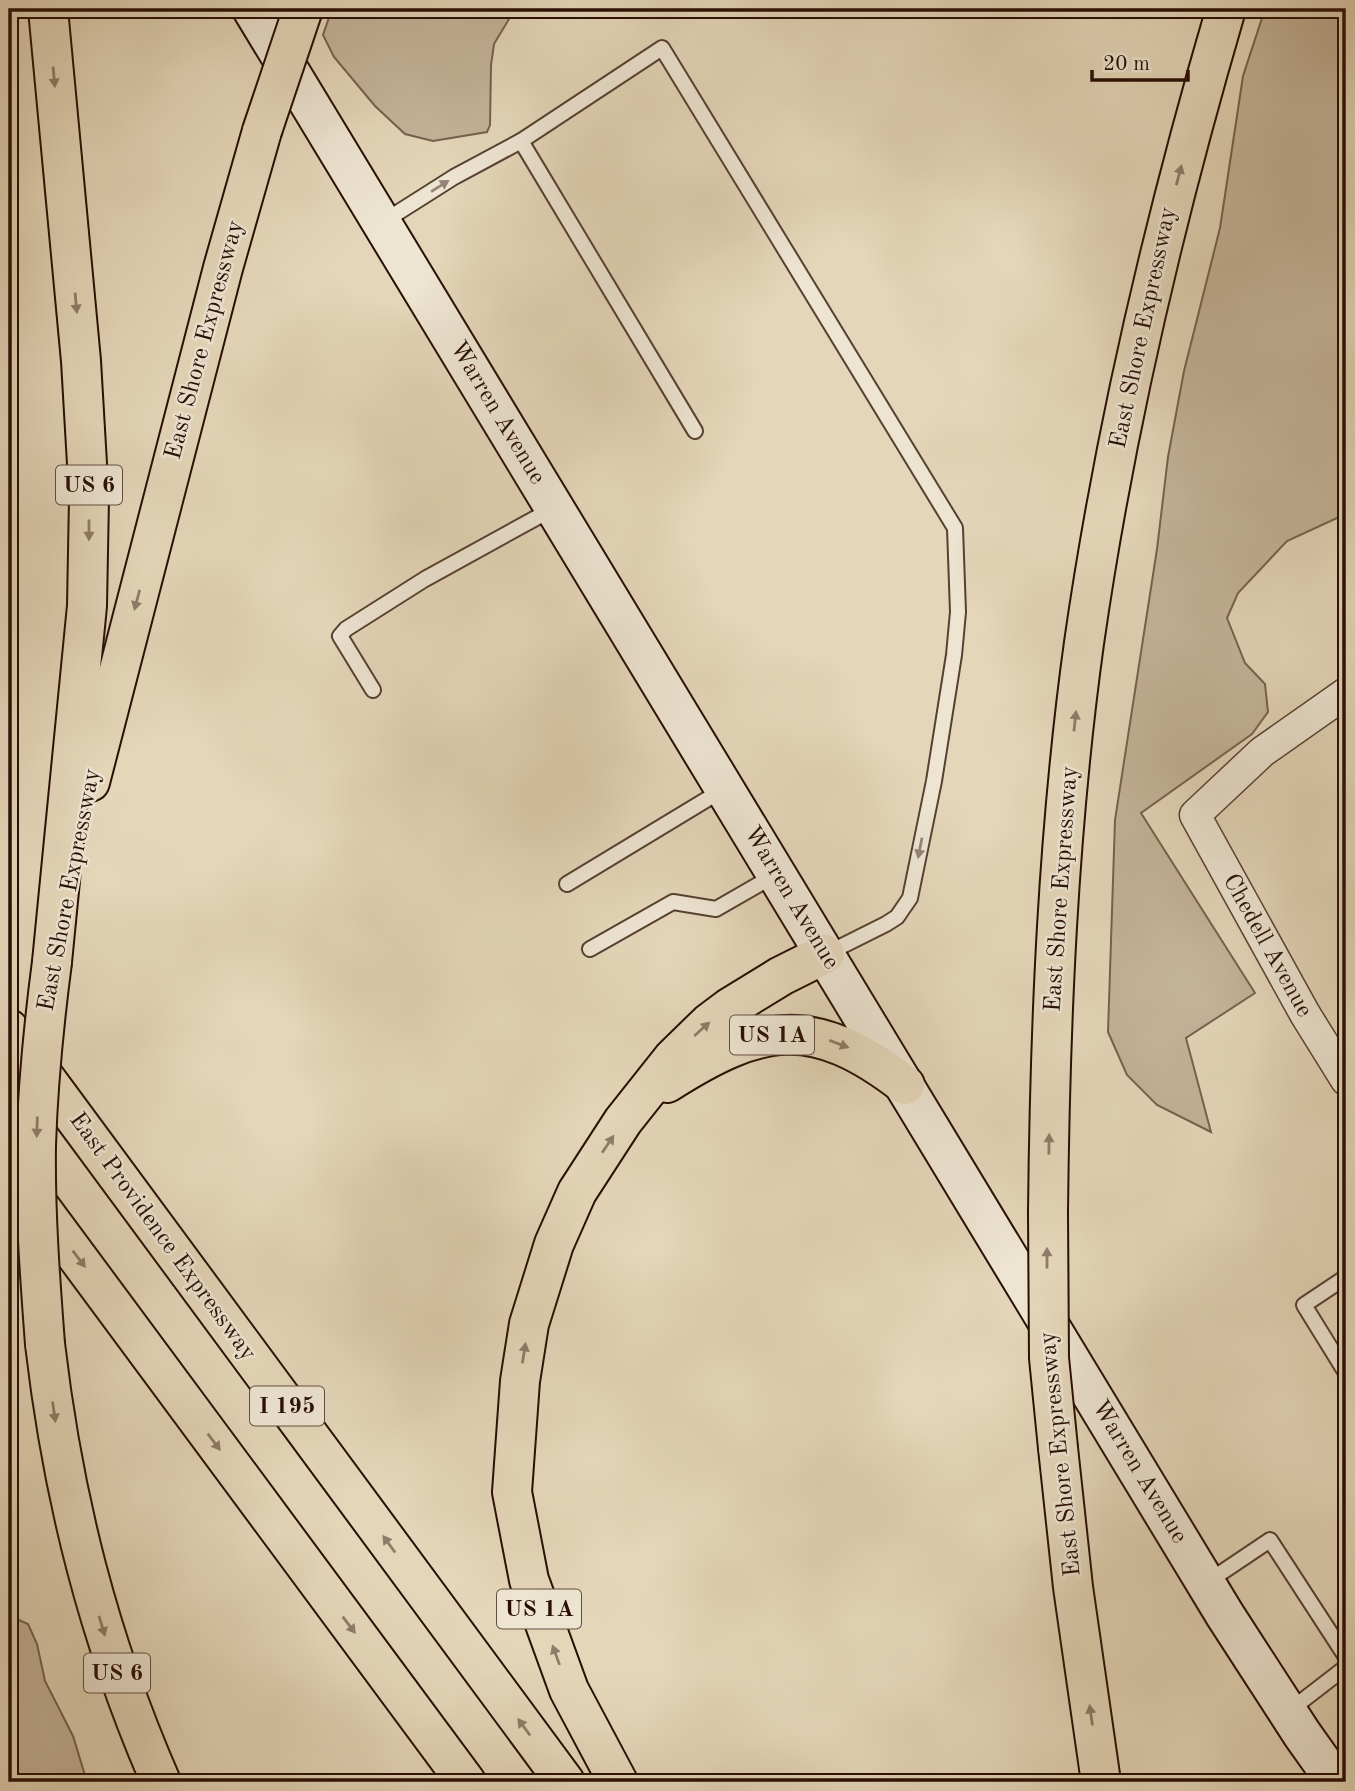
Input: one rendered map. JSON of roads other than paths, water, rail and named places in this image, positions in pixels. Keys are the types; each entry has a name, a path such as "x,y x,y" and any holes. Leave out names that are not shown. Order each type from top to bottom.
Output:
{"highway":[{"name":"US 6","path":"48,9 82,372 89,498 87,606 52,962"},
{"name":"East Shore Expressway","path":"161,1782 118,1678 83,1560 58,1439 45,1344 40,1267 36,1148 44,1026 52,962 75,844 102,731 223,268 262,131 303,9"},
{"name":"East Shore Expressway","path":"1101,1782 1075,1599 1048,1347 1050,1059 1059,881 1086,634 1113,469 1140,335 1175,190 1226,9"},
{"path":"641,1099 673,1058 709,1023 780,976 825,954"},
{"name":"East Providence Expressway","path":"9,1029 565,1782"},
{"name":"US 1A","path":"618,1782 569,1690 528,1580 512,1492 517,1409 524,1352 529,1324 545,1270 578,1192 607,1144 641,1099 729,1048 765,1036 817,1036 849,1048 879,1065 905,1085"},
{"path":"9,1165 466,1782"}],"main road":[{"name":"Warren Avenue","path":"252,9 1206,1583 1287,1712 1339,1778"}],"street":[{"name":"Chedell Avenue","path":"1346,693 1262,752 1195,815 1305,1014 1346,1080"}],"lane":[{"path":"382,222 454,177 521,141 662,48 955,528 958,612 954,655 934,781 912,888 905,908 897,917 873,932 825,954"},
{"path":"521,141 695,431"},
{"path":"373,690 340,636 346,629 425,579 555,508"},
{"path":"567,884 725,789"},
{"path":"590,949 673,902 716,909 777,874"},
{"path":"1346,1278 1304,1305 1346,1373"},
{"path":"1206,1583 1270,1540 1346,1657"},
{"path":"1287,1712 1346,1667"}]}
